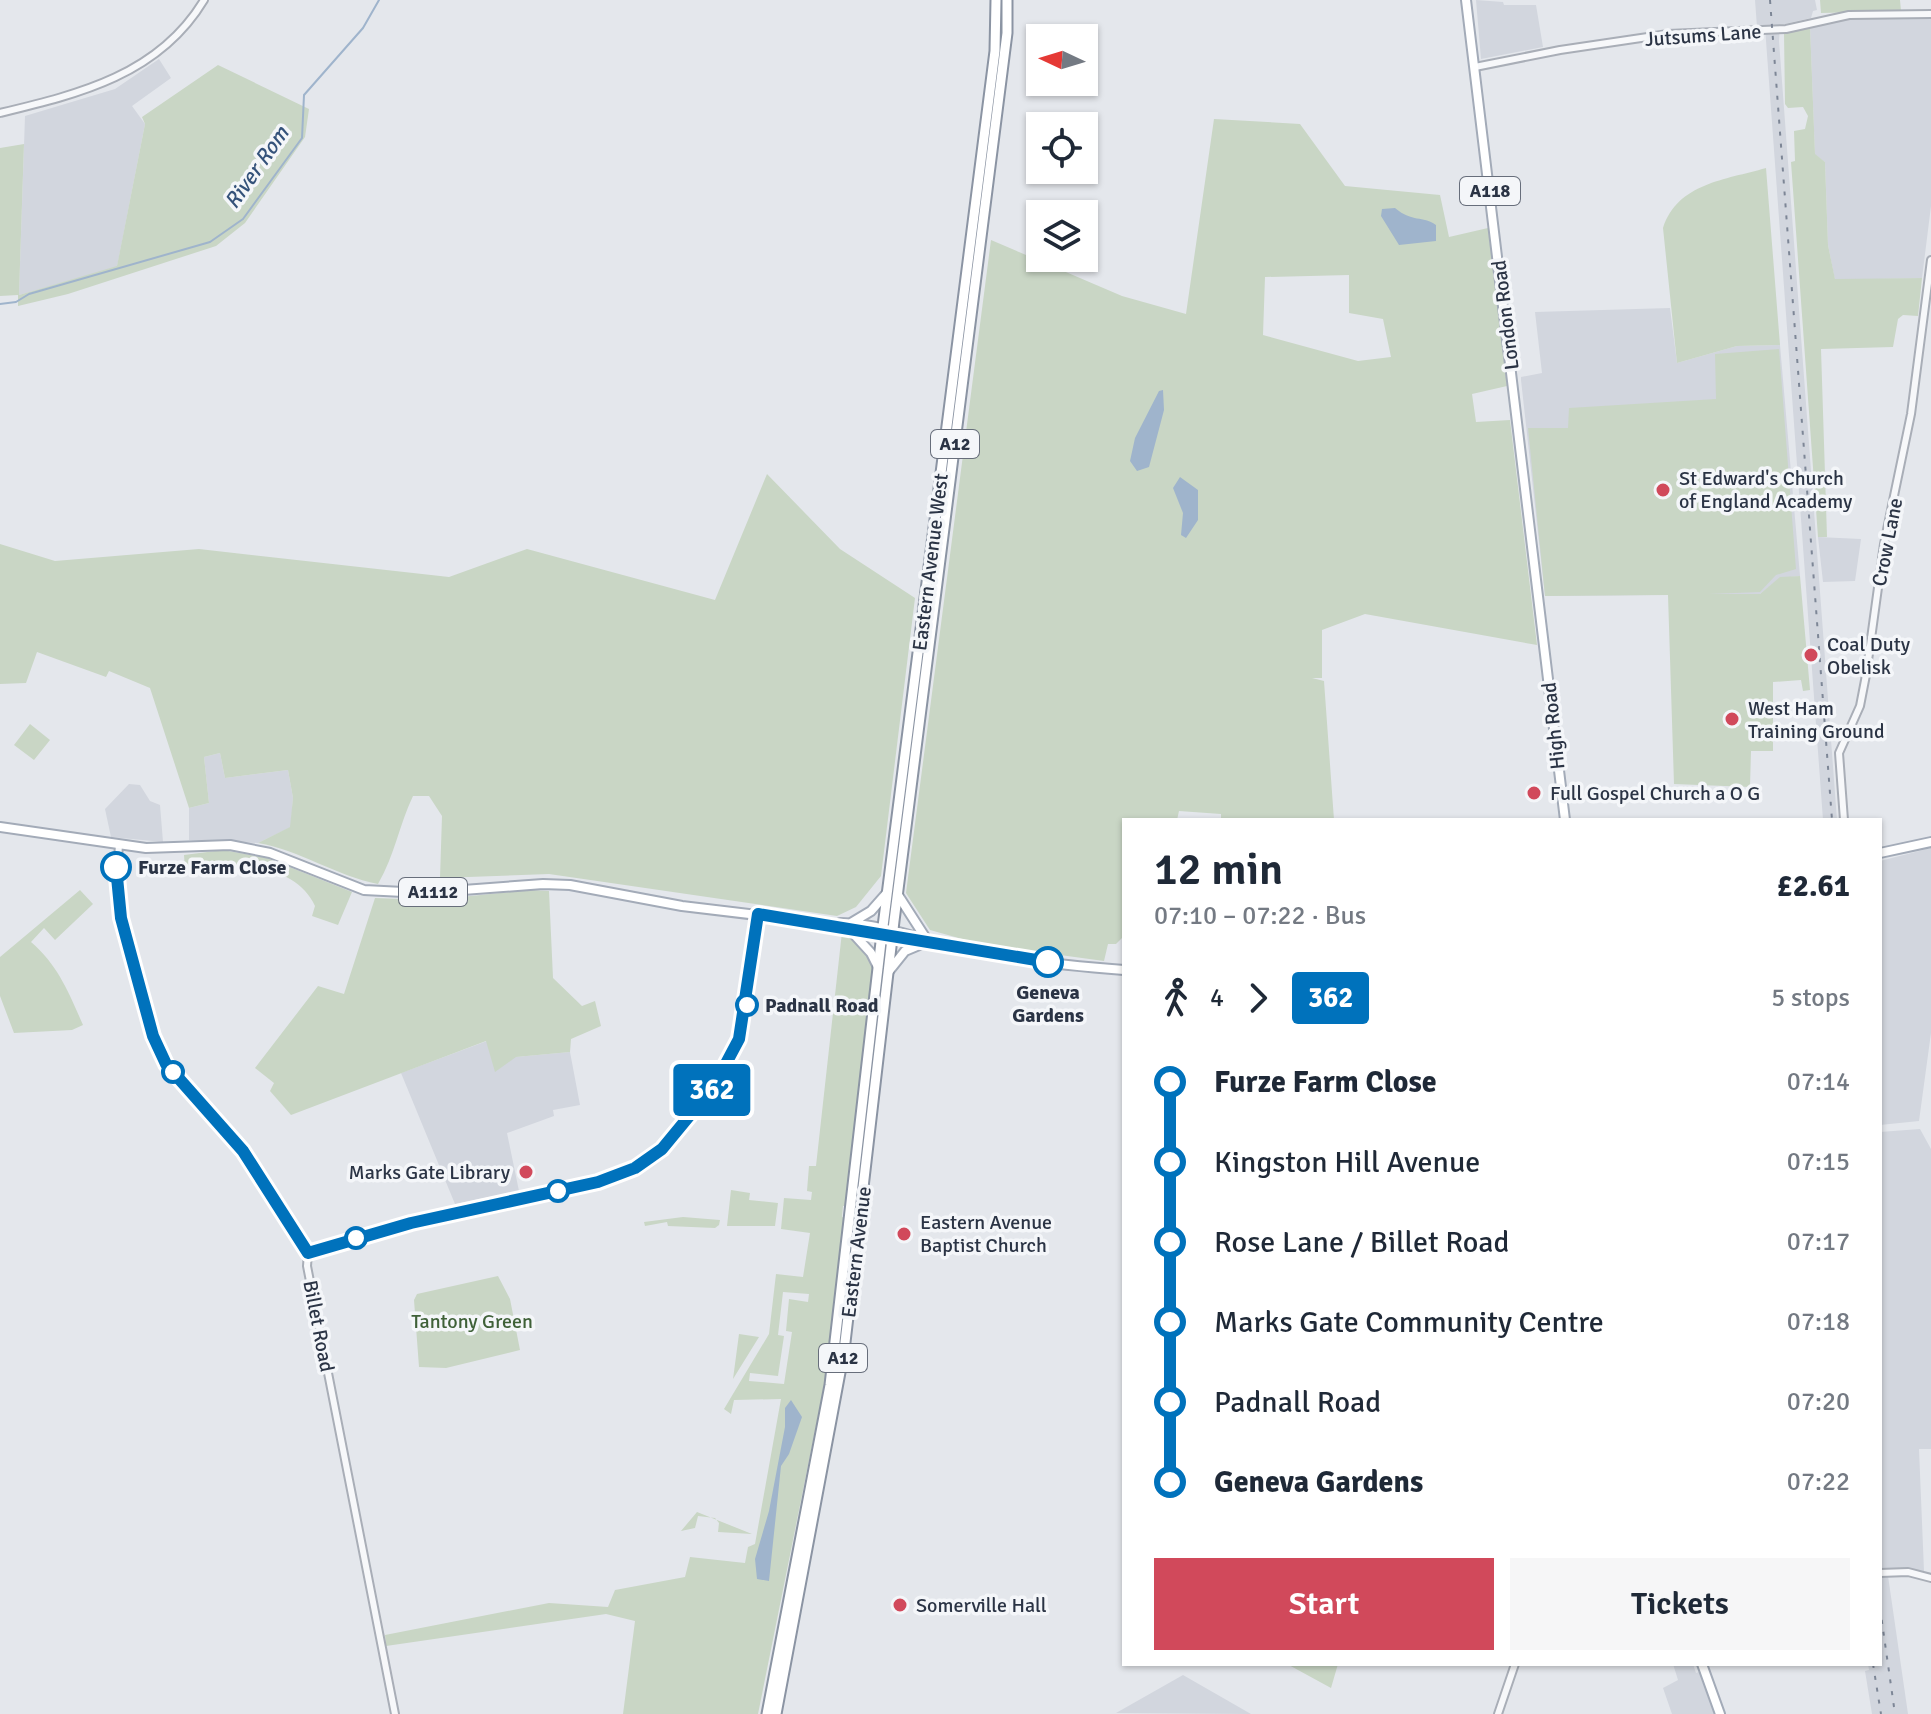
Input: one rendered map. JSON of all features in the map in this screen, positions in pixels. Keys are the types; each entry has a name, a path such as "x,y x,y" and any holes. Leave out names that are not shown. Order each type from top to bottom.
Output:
{"highway":[{"name":"Eastern Avenue West","path":"887,931 889,882 995,51 996,0"},
{"name":"Eastern Avenue West","path":"887,931 897,891 907,818 1007,33 1007,0"},
{"name":"A12","path":"863,1101 870,1076 887,931 907,818"},
{"name":"Eastern Avenue","path":"776,1714 834,1420 887,931"},
{"name":"Eastern Avenue","path":"767,1714 830,1385 863,1101 887,931"}],"main road":[{"name":"London Road","path":"1466,0 1542,631"},
{"name":"High Road","path":"1542,631 1565,818"},
{"name":"A1112","path":"0,827 154,849 230,845 270,853 364,890 423,893 543,884 887,931 985,954 1122,970"},
{"path":"1882,850 1931,839"},
{"path":"846,926 875,908 889,882"},
{"path":"882,974 905,951 927,941 904,909 897,891"},
{"name":"A1112","path":"846,926 871,953 882,974"},
{"path":"1703,1666 1720,1714"}],"street":[{"path":"0,113 75,94 134,70 175,38 204,0"},
{"name":"Jutsums Lane","path":"1475,67 1560,50 1668,34 1786,29 1849,15 1931,14"},
{"name":"Crow Lane","path":"1844,818 1838,762 1860,706 1866,675 1884,544 1911,414 1931,260"},
{"name":"Billet Road","path":"119,844 116,893 153,1036 166,1064 243,1151 308,1253 310,1278 395,1714"},
{"path":"308,1253 411,1223 598,1182 635,1168 662,1149 714,1086 739,1039 758,914"},
{"path":"1884,1572 1931,1578"},
{"path":"1498,1714 1514,1666"}],"shaded area":[{"path":"1476,0 1503,2 1504,5 1536,5 1543,47 1481,59"},
{"path":"1755,0 1815,0 1817,10 1813,11 1811,18 1780,25 1779,41 1837,818 1823,818 1765,27 1757,27"},
{"path":"1931,17 1931,206 1922,278 1835,280 1828,245 1825,162 1815,155 1810,26 1851,19"},
{"path":"159,59 171,78 132,106 145,124 117,267 19,295 25,116 115,89"},
{"name":"St Edward's Church of England Academy","path":"1670,308 1677,363 1737,346 1780,345 1800,576 1780,578 1760,594 1545,596 1521,380 1521,377 1542,373 1535,312"},
{"path":"1818,537 1861,539 1855,581 1823,582"},
{"path":"220,753 225,778 288,770 293,798 291,827 258,843 189,840 189,808 209,803 204,757"},
{"path":"129,784 140,785 150,801 160,805 163,842 111,837 105,809"},
{"path":"1931,848 1931,1033 1919,1121 1882,1125 1882,860"},
{"path":"487,1041 516,1057 570,1052 580,1105 553,1110 554,1116 507,1133 519,1191 455,1204 401,1073"},
{"path":"1920,1129 1931,1149 1931,1449 1919,1449 1924,1571 1887,1569 1908,1714 1872,1714 1865,1671 1869,1670 1868,1666 1882,1666 1882,1132"},
{"path":"1674,1666 1694,1666 1696,1673 1699,1672 1714,1714 1672,1714 1663,1688 1678,1680"},
{"path":"1183,1675 1251,1714 1116,1713"}],"green space":[{"path":"1820,0 1900,0 1901,11 1821,13"},
{"path":"1810,26 1815,154 1825,162 1828,245 1835,279 1922,278 1918,316 1903,315 1898,319 1893,347 1821,349 1827,537 1818,537 1791,162 1795,161 1794,131 1805,129 1808,116 1803,107 1788,108 1785,104 1784,33"},
{"path":"218,65 309,109 305,137 245,223 216,246 68,294 18,306 18,295 0,296 0,148 24,144 19,295 117,266 145,124 142,117"},
{"path":"1214,119 1300,124 1345,186 1440,195 1449,237 1488,228 1507,386 1472,394 1476,422 1510,420 1537,645 1365,614 1322,630 1322,678 1312,678 1324,681 1334,818 1221,818 1221,814 1179,811 1177,818 1122,818 1122,938 1116,944 1108,944 1104,961 980,944 930,930 906,893 991,240 1026,255 1026,272 1066,272 1122,296 1186,314","holes":["1349,275 1349,313 1383,319 1391,357 1358,361 1263,335 1265,277"]},
{"path":"1766,168 1780,345 1737,346 1677,363 1663,228 1670,213 1691,192 1719,180"},
{"name":"St Edward's Church of England Academy","path":"1779,349 1796,569 1776,575 1760,592 1709,594 1760,594 1780,577 1800,576 1810,690 1803,691 1801,680 1773,682 1773,751 1751,751 1750,787 1674,784 1668,595 1545,596 1528,428 1568,428 1569,408 1716,399 1715,354"},
{"path":"767,474 840,549 915,598 881,876 856,907 837,916 549,874 440,878 442,816 429,796 413,796 378,884 363,880 289,851 258,843 290,827 293,798 288,770 225,778 220,753 204,757 209,803 189,808 150,688 109,671 106,677 37,652 26,683 0,684 0,544 55,561 199,549 449,577 527,549 715,600"},
{"path":"30,724 50,740 34,760 14,745"},
{"path":"223,850 267,858 352,892 338,925 312,916 315,906 307,893 297,883 270,870 238,865 209,866 207,862 197,866 199,870 185,869 184,855"},
{"path":"80,890 93,904 55,940 44,928 31,942 56,970 83,1025 72,1030 14,1033 0,996 0,957"},
{"path":"549,891 553,978 582,1006 595,1001 601,1026 571,1039 570,1052 516,1057 495,1072 486,1041 291,1115 270,1091 274,1083 255,1068 318,986 344,994 375,898 431,900"},
{"path":"842,932 854,937 873,963 826,1376 758,1714 623,1714 635,1621 606,1614 386,1646 385,1635 549,1603 608,1607 615,1590 685,1577 690,1557 745,1563 748,1547 755,1544 781,1399 734,1400 731,1414 724,1409 769,1334 776,1274 803,1277 810,1233 781,1229 784,1198 811,1200 812,1192 807,1191 809,1166 816,1166","holes":["783,1292 809,1294 808,1302 789,1299 786,1331 792,1332 784,1384 749,1381 750,1373 778,1376 784,1336 778,1335"]},
{"path":"731,1190 750,1193 749,1200 778,1203 775,1226 727,1226"},
{"path":"683,1217 720,1220 715,1228 668,1226 667,1222 645,1226 644,1222"},
{"name":"Tantony Green","path":"498,1276 510,1299 520,1350 446,1368 419,1367 414,1300 417,1294"},
{"path":"739,1334 759,1337 733,1379"},
{"path":"697,1512 711,1518 698,1516 695,1528 681,1531"},
{"path":"716,1520 752,1534 718,1532 719,1523"},
{"path":"1291,1666 1337,1666 1331,1688"}],"water":[{"path":"1395,208 1407,216 1436,225 1436,241 1399,245 1381,216 1382,209"},
{"path":"1163,390 1164,410 1149,467 1137,471 1130,461 1135,438 1159,391"},
{"path":"1180,477 1198,490 1198,520 1186,538 1181,535 1183,513 1173,488"},
{"path":"791,1400 802,1417 789,1454 781,1466 769,1581 757,1579 755,1559 769,1511 785,1427 785,1408"}],"waterway":[{"name":"River Rom","path":"0,304 16,302 29,294 210,242 243,219 302,138 304,95 363,28 379,0"}],"railway":[{"path":"1770,0 1832,818"},
{"path":"1882,1622 1895,1714"},
{"path":"1873,1666 1881,1714"}],"bus line":[{"name":"362","path":"116,867 116,893 121,918 153,1036 166,1064 243,1151 289,1218 308,1253 411,1223 598,1182 635,1168 662,1149 681,1130 733,1056 745,1016 758,914 1048,962"}],"place":[{"name":"St Edward's Church of England Academy","path":"1663,490"},
{"name":"Coal Duty Obelisk","path":"1811,655"},
{"name":"West Ham Training Ground","path":"1732,719"},
{"name":"Full Gospel Church a O G","path":"1534,793"},
{"name":"Furze Farm Close","path":"116,867"},
{"name":"Geneva Gardens","path":"1048,962"},
{"name":"Padnall Road","path":"747,1005"},
{"name":"Marks Gate Library","path":"526,1172"},
{"name":"Eastern Avenue Baptist Church","path":"904,1234"},
{"name":"Somerville Hall","path":"900,1605"}]}
